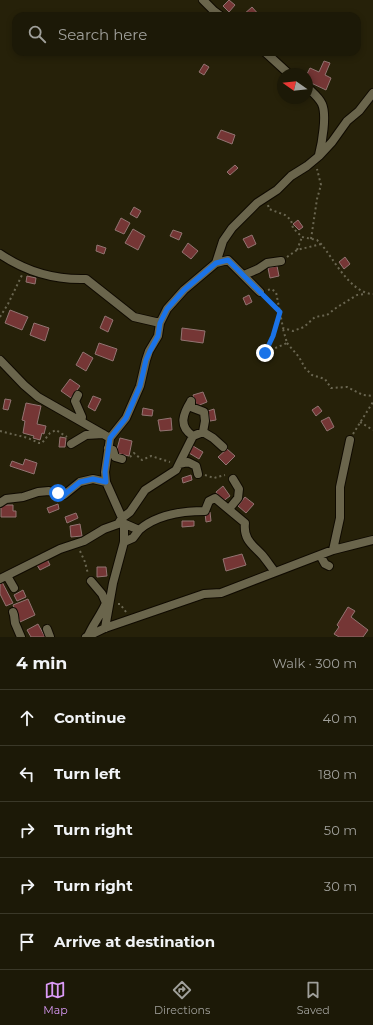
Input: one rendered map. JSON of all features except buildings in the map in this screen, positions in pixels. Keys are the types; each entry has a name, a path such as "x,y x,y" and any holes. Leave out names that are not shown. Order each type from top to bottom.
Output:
{"street":[{"path":"203,0 215,12"},
{"path":"269,56 282,68"},
{"path":"313,92 322,105 323,136 318,156"},
{"path":"216,263 223,241 232,228 257,203 277,190 291,176 307,166 318,156 332,142 347,121 359,111 373,93"},
{"path":"0,254 29,269 48,276 86,279 134,317 160,323"},
{"path":"71,444 86,435 106,436 126,418 140,386 148,355 158,336 160,323 167,309 184,290 216,263 228,260 260,292"},
{"path":"244,275 267,263 281,262"},
{"path":"0,360 38,397 106,436 108,448 105,472 106,482 122,523 124,542 108,601 105,628"},
{"path":"78,395 75,401 82,417 81,421"},
{"path":"192,436 187,432 183,417 191,401 191,407 204,412 205,421 203,432"},
{"path":"14,588 3,577 122,523 145,490 176,470 192,436 203,432"},
{"path":"203,432 223,447"},
{"path":"333,550 340,518 340,487 350,440"},
{"path":"108,448 113,450 115,456 122,459"},
{"path":"179,464 188,462 196,466 198,474"},
{"path":"2,499 23,497 38,492 49,491 64,495 80,482 93,479 106,482"},
{"path":"229,509 238,498 240,489 233,479"},
{"path":"124,542 133,538 147,523 161,518 205,511 209,501 215,498 245,523 244,529 249,543 263,556 275,572"},
{"path":"122,523 139,530"},
{"path":"87,637 105,628 204,594 222,593 333,550 373,540"},
{"path":"320,555 325,564 329,566"},
{"path":"91,581 108,601"},
{"path":"87,637 93,624 102,613 108,601"},
{"path":"13,612 21,637"},
{"path":"46,629 50,637"}],"path":[{"path":"311,239 317,199 321,184 317,169 318,156"},
{"path":"257,203 267,202 269,209 285,215 291,220 293,228 302,237 317,240 358,290 366,294"},
{"path":"297,250 302,237"},
{"path":"281,262 297,250 321,244"},
{"path":"0,317 23,273 29,269"},
{"path":"271,289 276,292 287,344 299,357 305,368 312,374 325,379 331,388 347,387 363,395 373,396"},
{"path":"260,292 280,312"},
{"path":"283,328 293,331 304,327 315,317 328,315 336,308 357,295 373,294"},
{"path":"280,312 273,336 265,353 287,344"},
{"path":"350,440 373,402"},
{"path":"360,422 373,430"},
{"path":"0,431 42,443 50,432 56,430 69,438 71,444"},
{"path":"122,459 129,459 134,453 142,460 151,456 167,462 179,464"},
{"path":"198,474 214,478 224,475 233,479"},
{"path":"75,544 81,552 91,581"},
{"path":"108,601 120,604 130,620"}],"route":[{"path":"58,493 64,495 80,482 93,479 106,482 105,472 110,438 126,418 140,386 146,360 158,336 160,323 167,309 184,290 216,263 228,260 239,269 280,312 273,336 265,353"}]}
